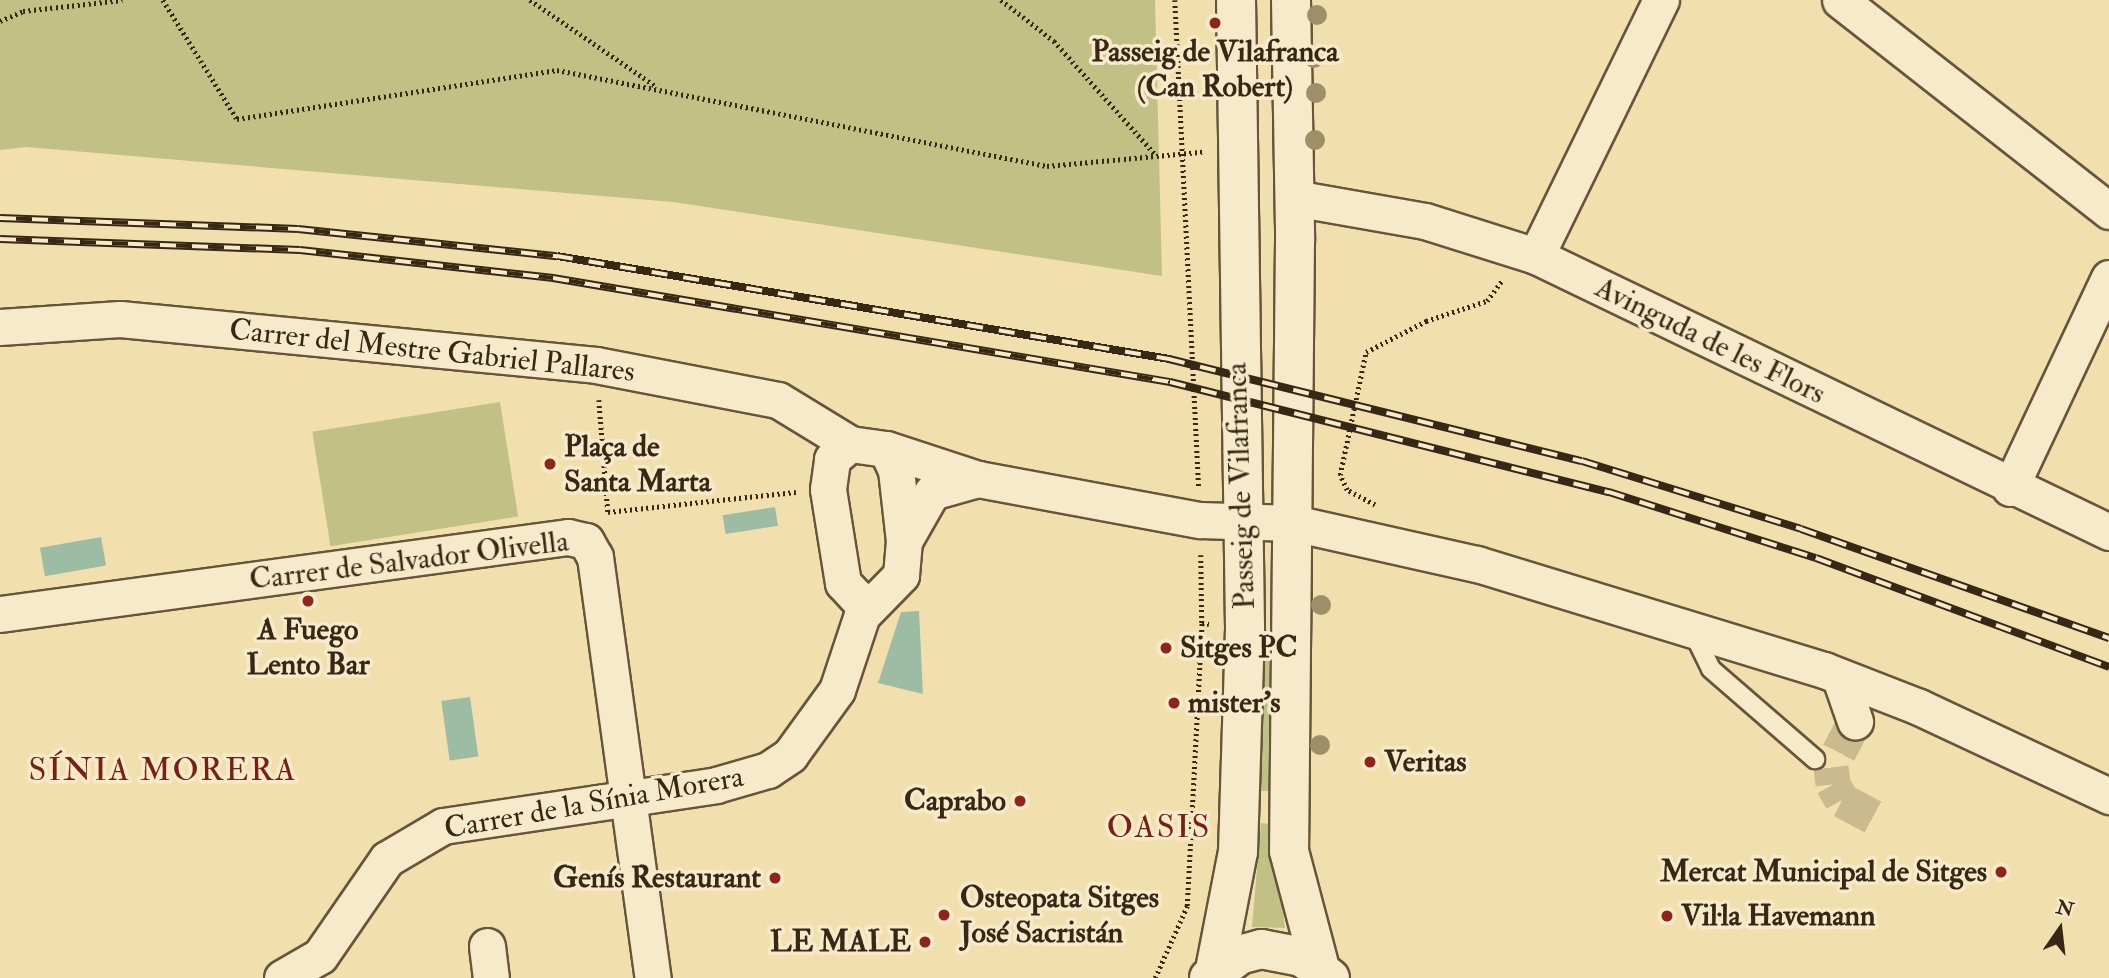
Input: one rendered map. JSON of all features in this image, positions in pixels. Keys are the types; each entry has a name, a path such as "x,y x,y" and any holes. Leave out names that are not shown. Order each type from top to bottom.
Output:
{"street":[{"name":"Passeig de Vilafranca","path":"1212,974 1238,852 1246,522 1236,310 1237,0"},
{"name":"Passeig de Vilafranca","path":"1291,0 1294,198 1289,851 1325,973"},
{"path":"1536,256 1661,0"},
{"path":"1840,0 2104,199"},
{"name":"Avinguda de les Flors","path":"1294,198 1425,221 1536,256 2010,488 2109,532"},
{"path":"2010,488 2109,278"},
{"name":"Carrer del Mestre Gabriel Pallares","path":"0,327 120,319 596,366 778,400 850,444"},
{"name":"Carrer de la Sínia Morera","path":"850,444 886,449 978,479 1200,520 1293,523 1477,564 1840,678 1919,707 2109,796"},
{"path":"850,444 832,459 828,489 843,583 858,599 872,603"},
{"name":"Carrer de la Sínia Morera","path":"282,978 320,956 387,859 414,840 478,818 629,798 743,778 790,755 824,715 872,603 901,575 905,541 896,470 886,449"},
{"name":"Carrer de la Sínia Morera","path":"905,541 932,492 978,479"},
{"name":"Carrer de Salvador Olivella","path":"0,614 568,537 586,541 595,557 653,978"},
{"path":"1840,678 1855,721"},
{"path":"1212,974 1261,949 1283,950 1325,973"}],"lane":[{"path":"1692,630 1711,668 1815,759"}],"path":[{"path":"0,21 23,11 122,0"},
{"path":"163,0 237,119 557,70 1047,166 1157,156 1054,41 1001,0"},
{"path":"530,0 660,89"},
{"name":"Passeig de Vilafranca","path":"1175,0 1198,433"},
{"path":"1348,490 1340,475 1366,352 1426,321 1487,301 1502,281 1501,244"},
{"path":"586,541 608,512 596,366"},
{"path":"608,512 828,489"},
{"path":"1155,978 1187,906 1202,623"}],"shaded area":[{"path":"0,0 1155,0 1162,276 673,202 26,147 0,150"},
{"path":"500,402 518,517 330,546 312,432"},
{"path":"775,507 778,526 726,534 723,515"},
{"path":"101,537 106,566 45,576 40,548"},
{"path":"919,611 923,694 878,683 901,612"},
{"path":"1265,644 1270,646 1273,791 1259,791"},
{"path":"470,697 478,756 450,760 441,701"},
{"path":"1261,823 1271,824 1285,928 1252,927"}],"tunnel":[{"path":"1855,721 1831,767 1833,784 1842,800 1885,823"}],"railway":[{"path":"0,218 298,229 557,256 1169,359 1582,461 1801,529 2109,638"},
{"path":"0,239 300,250 553,278 1170,382 1609,492 1816,558 2109,667"}],"place":[{"name":"Passeig de Vilafranca (Can Robert)","path":"1215,23"},
{"name":"Plaça de Santa Marta","path":"550,464"},
{"name":"A Fuego Lento Bar","path":"308,601"},
{"name":"Sitges PC","path":"1166,648"},
{"name":"mister's","path":"1174,703"},
{"name":"Veritas","path":"1370,762"},
{"name":"Caprabo","path":"1020,801"},
{"name":"Mercat Municipal de Sitges","path":"2001,872"},
{"name":"Genís Restaurant","path":"775,878"},
{"name":"Osteopata Sitges José Sacristán","path":"944,915"},
{"name":"Vil·la Havemann","path":"1667,916"},
{"name":"LE MALE","path":"925,942"}],"district":[{"name":"SÍNIA MORERA","path":"163,770"},
{"name":"OASIS","path":"1159,827"}]}
